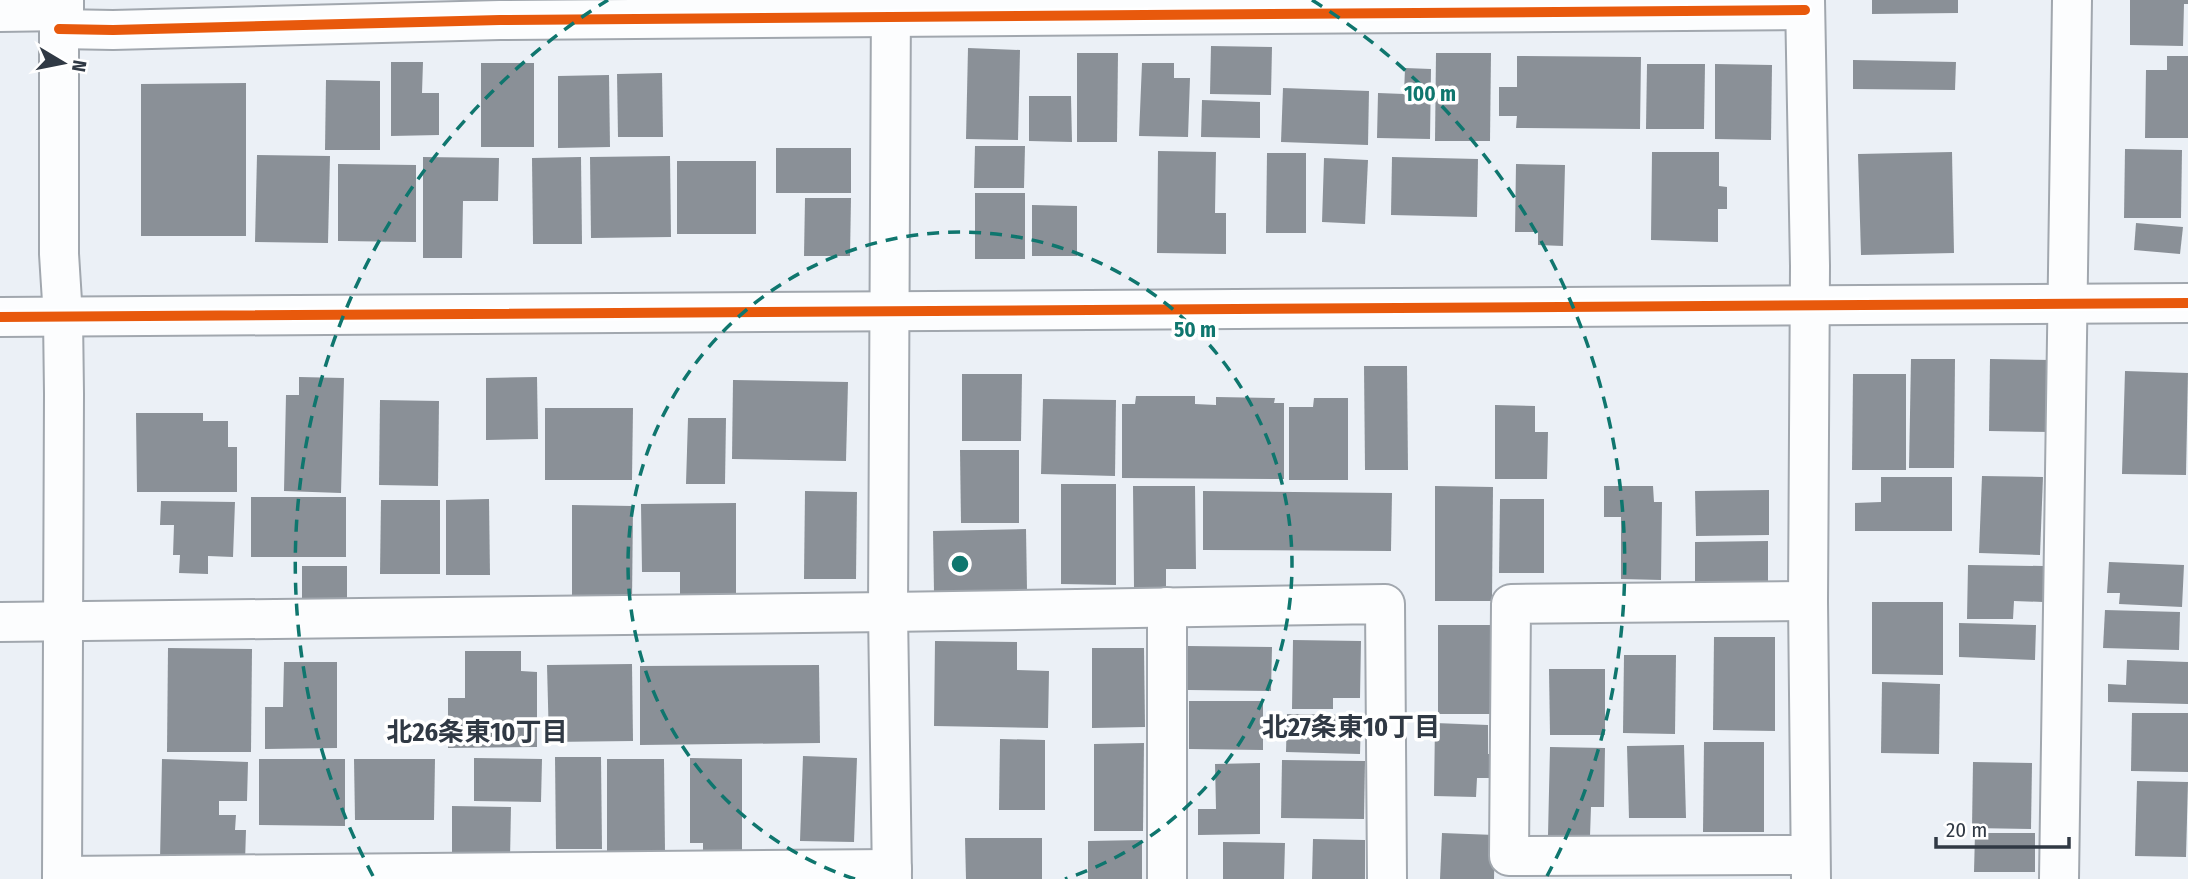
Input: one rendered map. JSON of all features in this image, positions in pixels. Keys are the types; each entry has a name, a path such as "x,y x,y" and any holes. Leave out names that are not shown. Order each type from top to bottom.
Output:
{"street":[{"path":"2059,879 2072,0"},
{"path":"0,12 62,13 113,30 500,10 1805,5 1810,305 1810,867 1510,856 1511,604 1808,601"},
{"path":"62,13 59,254 63,317 62,877 892,874 888,612 891,9"},
{"path":"0,317 2188,303"},
{"path":"0,622 1385,604 1387,879"},
{"path":"1167,607 1167,879"}],"building":[{"path":"1872,0 1958,0 1958,13 1872,14"},
{"path":"2130,0 2188,0 2188,4 2184,4 2183,46 2130,45"},
{"path":"1211,46 1272,47 1271,95 1210,94"},
{"path":"968,48 1020,50 1018,140 966,139"},
{"path":"1077,53 1118,53 1117,142 1077,142"},
{"path":"1436,53 1491,53 1490,141 1435,141"},
{"path":"1517,56 1641,57 1640,129 1516,128 1517,116 1499,116 1499,87 1517,87"},
{"path":"2167,56 2188,56 2188,138 2145,138 2146,70 2167,70"},
{"path":"1853,60 1956,62 1955,90 1853,89"},
{"path":"391,62 423,62 422,93 439,93 439,135 391,136"},
{"path":"481,63 534,63 534,147 481,147"},
{"path":"1142,63 1174,63 1174,78 1190,78 1188,137 1139,136"},
{"path":"1647,64 1705,64 1704,129 1646,129"},
{"path":"1715,64 1772,65 1771,140 1715,139"},
{"path":"1405,68 1431,69 1430,139 1377,138 1378,93 1404,94"},
{"path":"662,73 663,137 618,137 617,74"},
{"path":"609,75 610,147 558,148 558,76"},
{"path":"326,80 380,81 380,150 325,150"},
{"path":"246,83 246,236 141,236 141,84"},
{"path":"1283,88 1369,91 1368,145 1281,142"},
{"path":"1029,96 1071,96 1072,142 1029,141"},
{"path":"1202,100 1260,102 1260,138 1201,137"},
{"path":"975,146 1025,146 1024,188 974,188"},
{"path":"776,148 851,148 851,193 776,193"},
{"path":"2125,149 2182,150 2181,218 2124,218"},
{"path":"1158,151 1216,152 1215,213 1226,213 1226,254 1157,253"},
{"path":"1652,152 1719,152 1719,186 1727,187 1727,209 1718,209 1718,242 1651,240"},
{"path":"1952,152 1954,253 1861,255 1858,154"},
{"path":"1267,153 1306,153 1306,233 1266,233"},
{"path":"257,155 330,156 328,243 255,242"},
{"path":"670,156 671,237 591,238 590,157"},
{"path":"423,157 499,158 498,201 463,201 462,258 423,258"},
{"path":"581,157 582,244 533,244 532,158"},
{"path":"1392,157 1478,159 1477,217 1391,215"},
{"path":"1324,158 1368,160 1365,224 1322,222"},
{"path":"677,161 756,161 756,234 677,234"},
{"path":"338,164 416,165 416,242 338,241"},
{"path":"1516,164 1565,165 1563,246 1538,245 1538,232 1515,232"},
{"path":"975,193 1025,193 1025,259 975,259"},
{"path":"805,198 851,198 850,256 804,256"},
{"path":"1032,205 1077,206 1077,256 1032,256"},
{"path":"2136,223 2183,227 2180,254 2134,250"},
{"path":"1911,359 1955,359 1954,468 1909,468"},
{"path":"1990,359 2053,360 2052,432 1989,431"},
{"path":"1364,366 1407,366 1408,470 1365,470"},
{"path":"2125,371 2188,373 2186,475 2122,474"},
{"path":"962,374 1022,374 1021,441 962,441"},
{"path":"1853,374 1906,374 1906,470 1852,470"},
{"path":"299,377 344,378 341,493 284,491 286,395 299,395"},
{"path":"537,377 538,439 486,440 486,378"},
{"path":"733,380 848,382 846,461 732,459"},
{"path":"1136,396 1195,396 1195,404 1216,405 1216,397 1275,398 1274,403 1284,403 1284,479 1122,478 1122,404 1135,404"},
{"path":"1314,398 1348,398 1348,480 1289,480 1289,407 1313,407"},
{"path":"1043,399 1116,400 1115,476 1041,474"},
{"path":"380,400 439,401 438,486 379,485"},
{"path":"1495,405 1535,406 1535,432 1548,432 1547,479 1495,479"},
{"path":"545,408 633,408 632,480 545,480"},
{"path":"136,413 203,413 203,421 228,421 228,447 237,447 237,492 137,492"},
{"path":"688,418 726,418 725,484 686,484"},
{"path":"960,450 1019,450 1019,523 961,523"},
{"path":"1982,476 2043,477 2040,555 1979,553"},
{"path":"1881,477 1952,477 1952,531 1855,531 1855,503 1881,502"},
{"path":"1061,484 1116,484 1116,585 1061,584"},
{"path":"1133,486 1195,486 1196,569 1166,569 1166,587 1134,588"},
{"path":"1435,486 1493,487 1492,601 1435,601"},
{"path":"1604,486 1653,486 1654,502 1662,502 1661,580 1621,579 1621,517 1604,517"},
{"path":"1769,490 1769,535 1696,536 1695,491"},
{"path":"805,491 857,492 856,579 804,579"},
{"path":"1203,491 1392,493 1391,551 1203,550"},
{"path":"251,497 346,497 346,557 251,557"},
{"path":"489,499 490,575 446,575 446,500"},
{"path":"1500,499 1544,499 1544,573 1499,573"},
{"path":"381,500 440,500 440,574 380,574"},
{"path":"161,501 235,502 233,557 208,556 208,574 179,573 180,555 173,555 174,525 160,525"},
{"path":"736,503 736,597 680,597 680,572 642,572 641,504"},
{"path":"572,505 633,506 632,603 572,602"},
{"path":"1026,529 1027,590 934,592 933,531"},
{"path":"1768,541 1768,588 1695,588 1695,542"},
{"path":"2109,562 2184,565 2182,607 2119,604 2120,593 2107,593"},
{"path":"1968,565 2043,566 2043,602 2014,601 2013,619 1967,619"},
{"path":"302,566 347,566 347,601 302,601"},
{"path":"1872,602 1943,602 1943,675 1872,674"},
{"path":"2105,610 2180,612 2179,650 2103,648"},
{"path":"1959,623 2036,625 2035,660 1959,657"},
{"path":"1438,625 1496,625 1496,714 1438,714"},
{"path":"1714,637 1775,637 1775,731 1713,730"},
{"path":"1293,640 1361,641 1360,698 1333,698 1333,709 1292,709"},
{"path":"935,641 1017,642 1017,670 1049,671 1048,728 934,726"},
{"path":"1188,646 1272,647 1271,691 1188,690"},
{"path":"168,648 252,649 251,752 167,752"},
{"path":"1092,648 1144,648 1145,727 1092,728"},
{"path":"465,651 521,651 521,671 537,672 537,747 448,748 448,698 465,698"},
{"path":"1624,655 1676,655 1675,734 1623,733"},
{"path":"2127,660 2188,662 2188,704 2108,702 2108,684 2126,685"},
{"path":"284,662 337,662 337,748 265,749 265,707 283,707"},
{"path":"632,664 633,741 549,742 547,665"},
{"path":"819,665 820,743 640,745 640,666"},
{"path":"1549,669 1605,669 1605,735 1550,735"},
{"path":"1882,682 1940,684 1939,754 1881,753"},
{"path":"1189,701 1263,701 1263,750 1189,749"},
{"path":"2132,713 2188,713 2188,772 2131,771"},
{"path":"1287,714 1361,715 1360,754 1286,752"},
{"path":"1435,723 1488,725 1488,754 1495,754 1495,778 1477,778 1476,797 1434,796"},
{"path":"1000,739 1045,740 1045,810 999,810"},
{"path":"1704,742 1764,742 1764,832 1703,832"},
{"path":"1144,743 1143,831 1094,831 1094,744"},
{"path":"1684,745 1686,818 1629,818 1627,746"},
{"path":"1550,747 1605,748 1604,807 1591,807 1590,836 1548,836"},
{"path":"803,756 857,758 854,842 800,841"},
{"path":"555,757 601,757 602,849 556,849"},
{"path":"474,758 542,759 541,802 474,801"},
{"path":"690,758 742,759 742,854 703,854 703,843 690,843"},
{"path":"162,759 248,762 247,801 219,801 219,815 236,815 235,830 246,830 245,862 160,860"},
{"path":"259,759 345,759 345,826 259,825"},
{"path":"354,759 435,759 434,820 355,820"},
{"path":"607,759 664,759 665,852 607,853"},
{"path":"1282,760 1365,761 1364,819 1281,818"},
{"path":"1973,762 2032,763 2031,829 1972,828"},
{"path":"1260,763 1260,834 1198,835 1198,809 1216,809 1215,764"},
{"path":"2137,781 2188,782 2186,857 2135,856"},
{"path":"452,806 511,807 510,859 452,858"},
{"path":"1442,833 1495,835 1494,879 1440,879"},
{"path":"1975,833 2035,833 2035,872 1974,872"},
{"path":"965,838 1042,838 1042,879 966,879"},
{"path":"1313,839 1365,840 1365,879 1312,879"},
{"path":"1142,840 1142,879 1088,879 1088,841"},
{"path":"1223,842 1285,843 1284,879 1223,879"}],"cycle path":[{"path":"59,29 113,30 500,20 1805,10"},
{"path":"0,317 2188,303"}],"district":[{"name":"北27条東10丁目","path":"1351,727"},
{"name":"北26条東10丁目","path":"477,732"}]}
